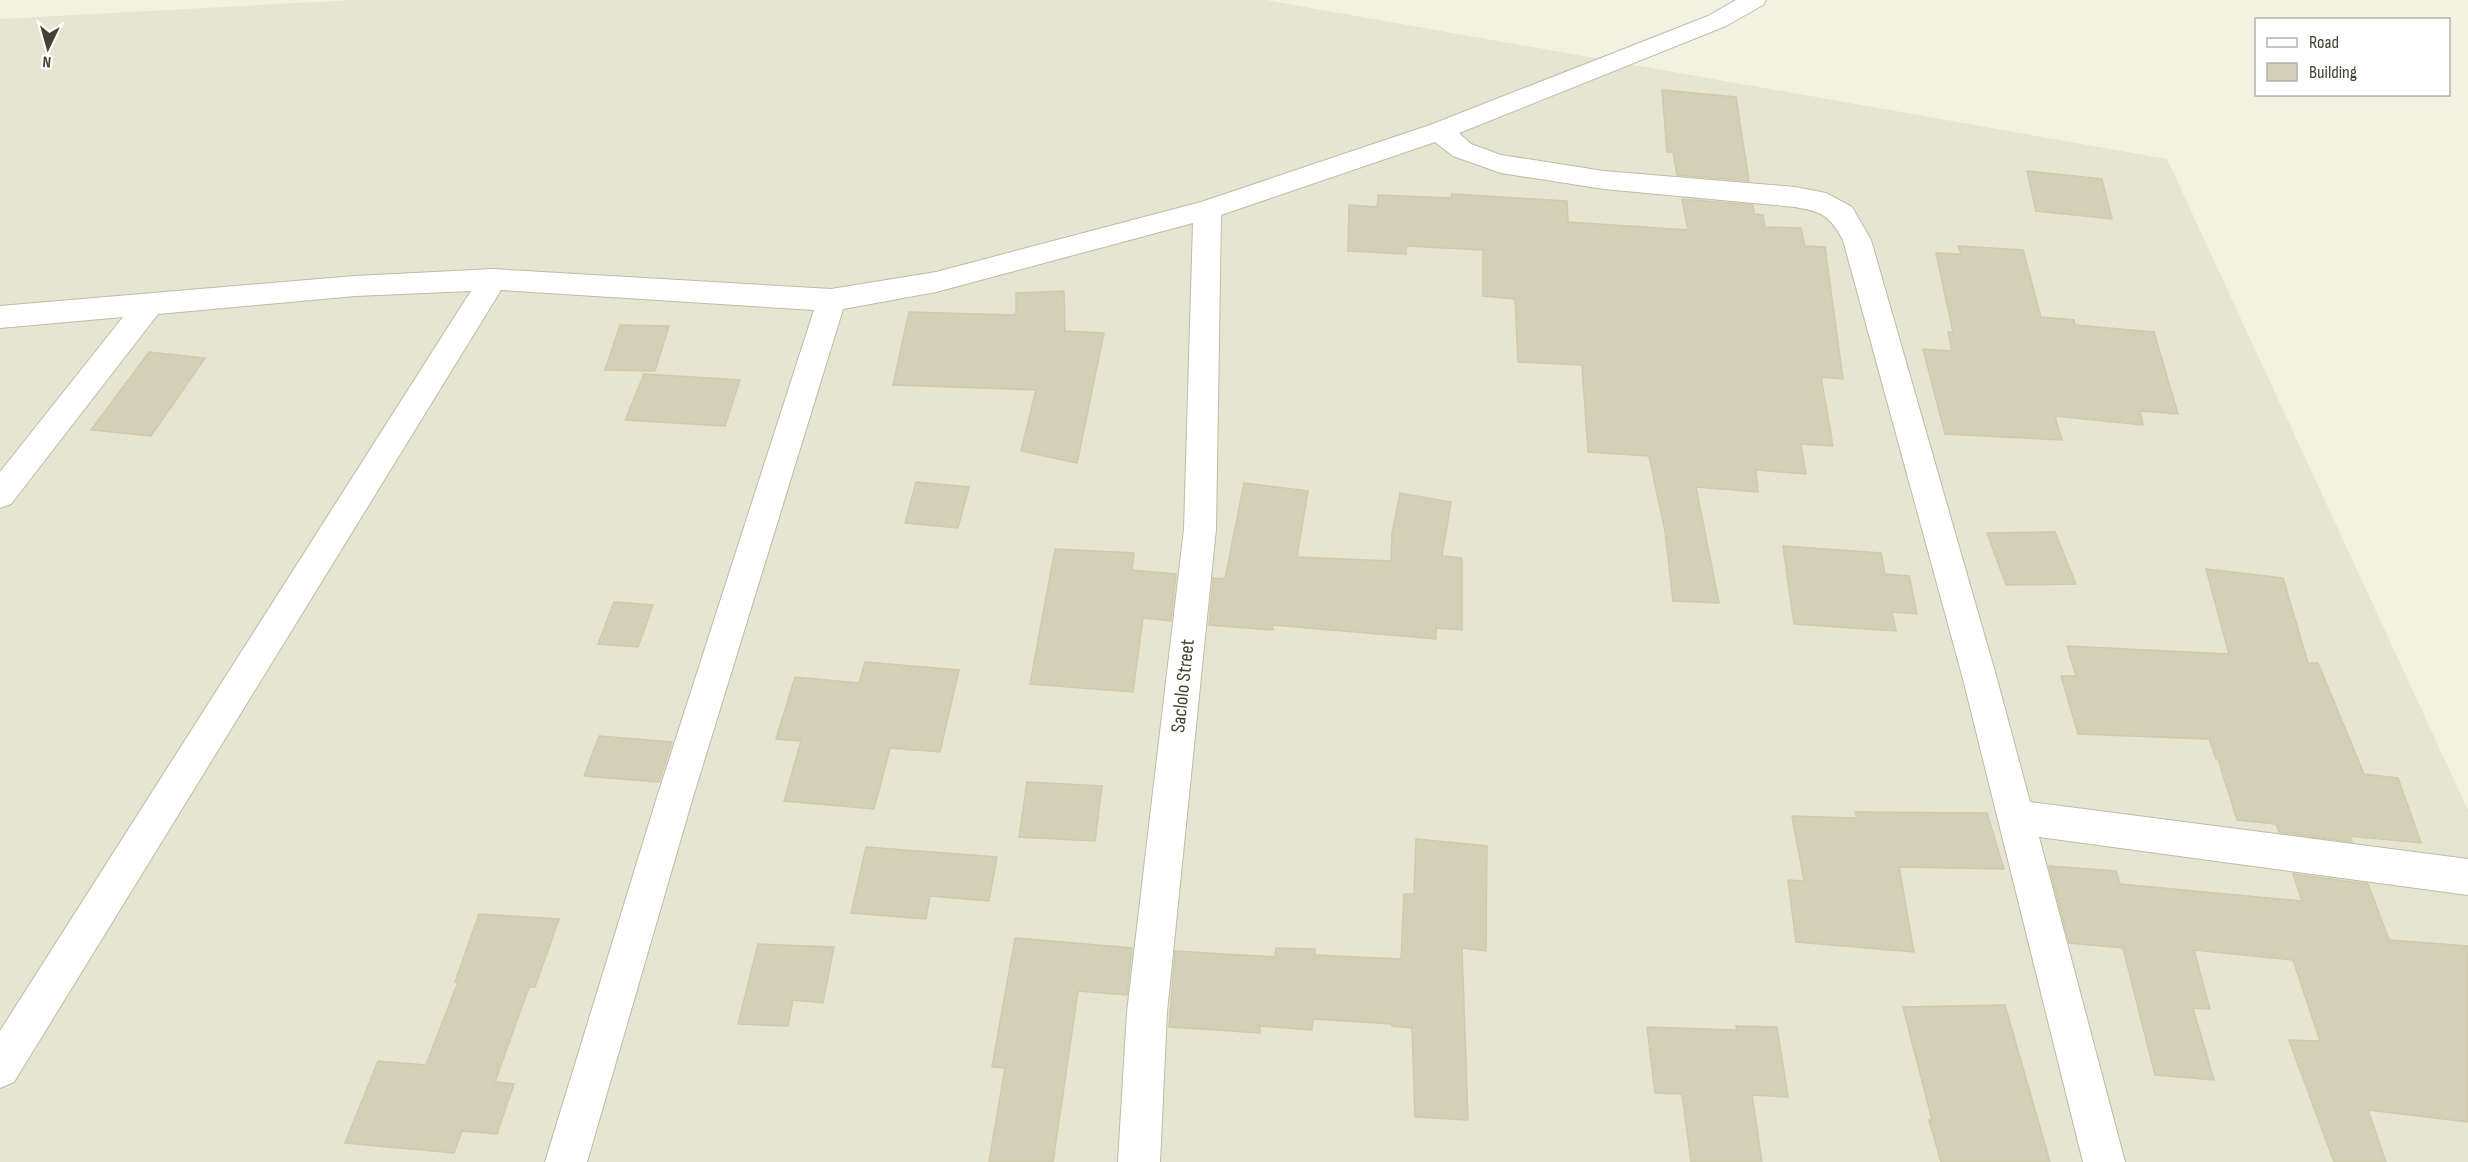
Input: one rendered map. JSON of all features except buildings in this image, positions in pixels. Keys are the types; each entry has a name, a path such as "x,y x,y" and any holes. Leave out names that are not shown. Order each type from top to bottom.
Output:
{"street":[{"path":"0,317 355,286 493,279 831,300 936,282 1207,210 1439,131 1717,21 1754,0"},
{"path":"1439,131 1462,150 1501,164 1605,180 1730,193 1795,197 1826,203 1842,214 1857,240 1980,679 2104,1162"},
{"name":"Saclolo Street","path":"1139,1162 1147,1012 1200,529 1207,210"},
{"path":"0,1068 493,279"},
{"path":"566,1162 679,786 831,300"},
{"path":"0,495 150,304"},
{"path":"2016,817 2468,876"}],"shaded area":[{"path":"352,0 1266,0 2167,159 2468,810 2468,1162 0,1162 0,19"}]}
